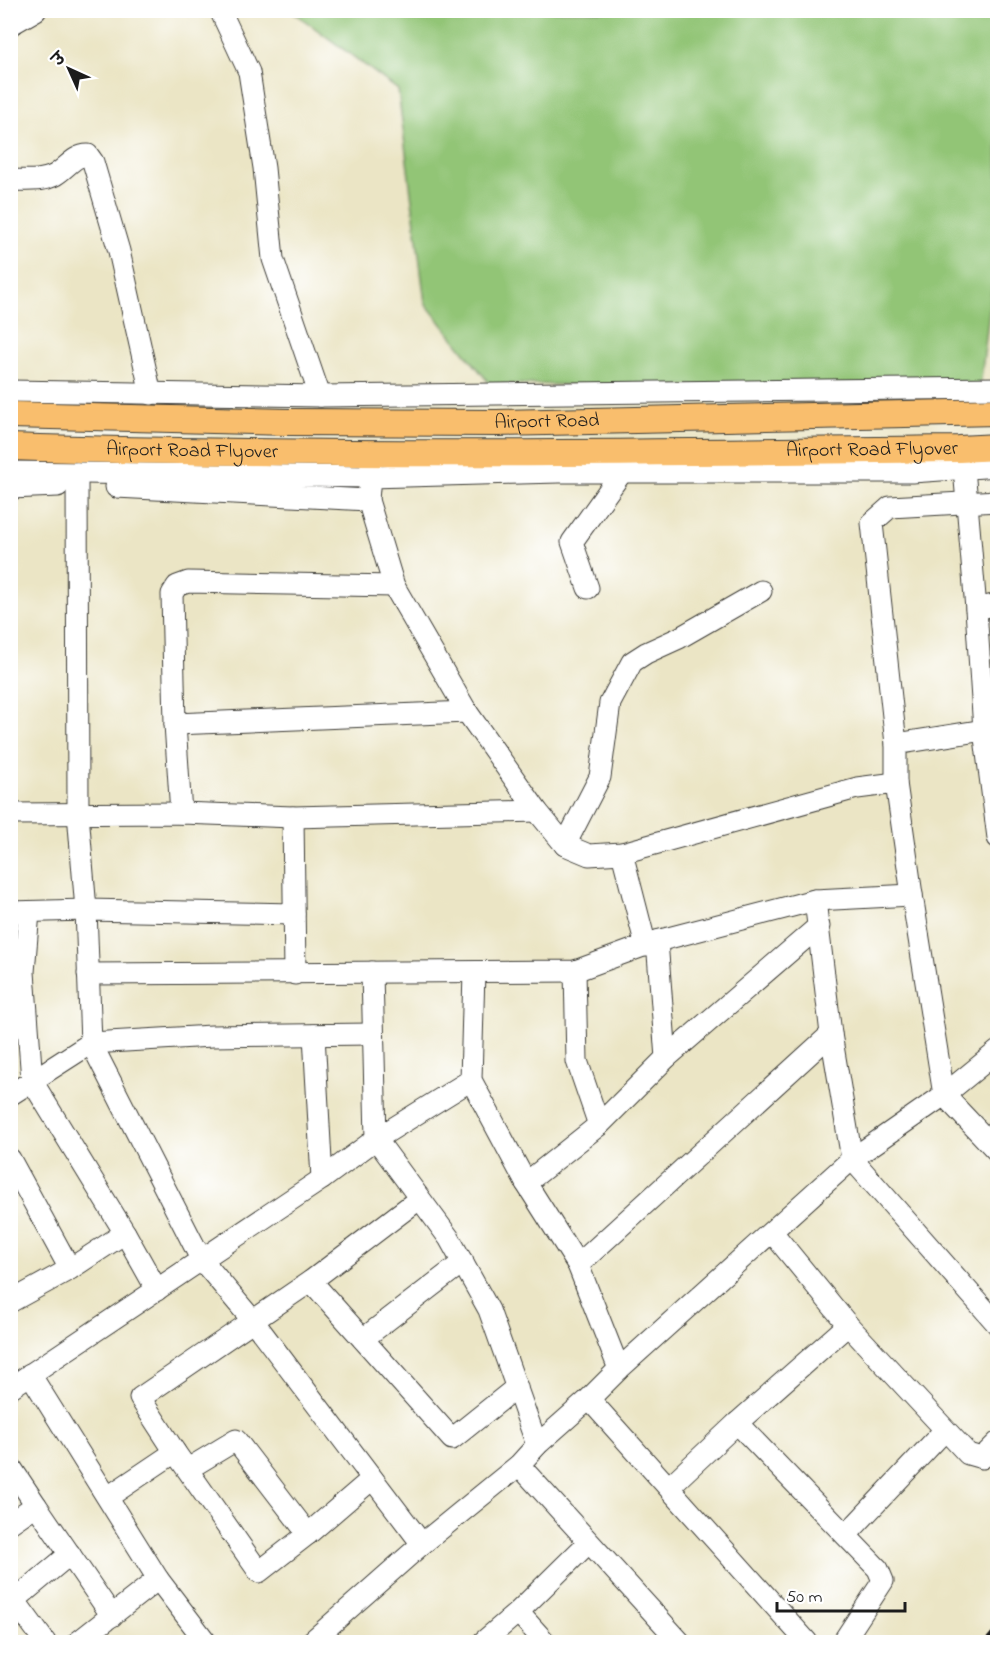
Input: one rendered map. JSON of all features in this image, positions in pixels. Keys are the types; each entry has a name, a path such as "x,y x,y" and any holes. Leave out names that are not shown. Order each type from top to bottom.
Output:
{"main road":[{"name":"Airport Road","path":"90,409 278,422 497,423 998,412"},
{"path":"10,415 90,409"},
{"name":"Airport Road Flyover","path":"10,447 156,451 371,465 748,462 998,447"}],"street":[{"path":"10,25 36,10"},
{"path":"220,10 249,72 264,168 273,259 320,396"},
{"path":"10,180 39,180 54,176 81,155 88,155 93,162 116,239 151,394"},
{"path":"10,391 90,409 151,394 320,396 998,388"},
{"path":"10,488 77,479 371,465 621,472 748,462 912,472 998,466"},
{"path":"371,465 368,500 394,586 467,712 537,811 566,845 589,855 622,853 857,788 896,783"},
{"path":"964,468 976,609 989,687 984,730 994,779 998,838"},
{"path":"10,472 368,500"},
{"path":"588,588 572,542 621,472"},
{"path":"77,479 78,813 86,910 91,1043 201,1259 254,1322 422,1544"},
{"path":"998,501 890,507 872,523 896,744 896,783 944,1095 998,1152"},
{"path":"181,813 175,724 172,594 177,585 188,582 394,586"},
{"path":"566,845 600,777 610,703 632,662 761,591"},
{"path":"976,609 998,604"},
{"path":"175,724 467,712"},
{"path":"896,744 984,730"},
{"path":"10,814 181,813 293,817 537,811"},
{"path":"293,817 295,974"},
{"path":"622,853 652,944 666,1058"},
{"path":"88,974 575,971 652,944 815,900 912,895"},
{"path":"815,900 831,1034 852,1159 998,1325"},
{"path":"157,1290 126,1233 32,1081 17,972 20,912 86,910 294,914"},
{"path":"526,1183 600,1125 666,1058 819,926"},
{"path":"575,971 578,1060 600,1125"},
{"path":"372,972 376,1139 449,1238 489,1310 537,1445"},
{"path":"474,972 471,1080 526,1183 578,1265 619,1369"},
{"path":"10,1095 91,1043 212,1036 372,1034"},
{"path":"578,1265 831,1034"},
{"path":"314,1035 321,1179"},
{"path":"311,1642 422,1544 519,1465 537,1445 619,1369 852,1159 944,1095 998,1051"},
{"path":"10,1388 321,1179 376,1139 471,1080"},
{"path":"10,1160 70,1269"},
{"path":"372,1479 259,1572 140,1398 254,1322 419,1199"},
{"path":"772,1232 848,1326 968,1454 982,1458 998,1442"},
{"path":"10,1302 70,1269 126,1233"},
{"path":"363,1340 463,1262"},
{"path":"311,1281 452,1439 517,1387"},
{"path":"669,1486 848,1326"},
{"path":"30,1374 158,1579 206,1642"},
{"path":"589,1399 807,1642"},
{"path":"737,1423 878,1569 883,1581 843,1642"},
{"path":"846,1534 945,1430"},
{"path":"188,1469 236,1440 308,1534"},
{"path":"108,1497 175,1452"},
{"path":"519,1465 680,1642"},
{"path":"10,1466 112,1616"},
{"path":"10,1523 36,1505"},
{"path":"483,1642 519,1612 588,1543"},
{"path":"45,1642 13,1602 70,1554"},
{"path":"85,1640 158,1579"},
{"path":"519,1612 545,1642"}],"green space":[{"path":"292,11 997,11 998,236 980,388 490,384 425,303 398,90"}],"railway":[{"path":"986,1642 998,1628"}]}
